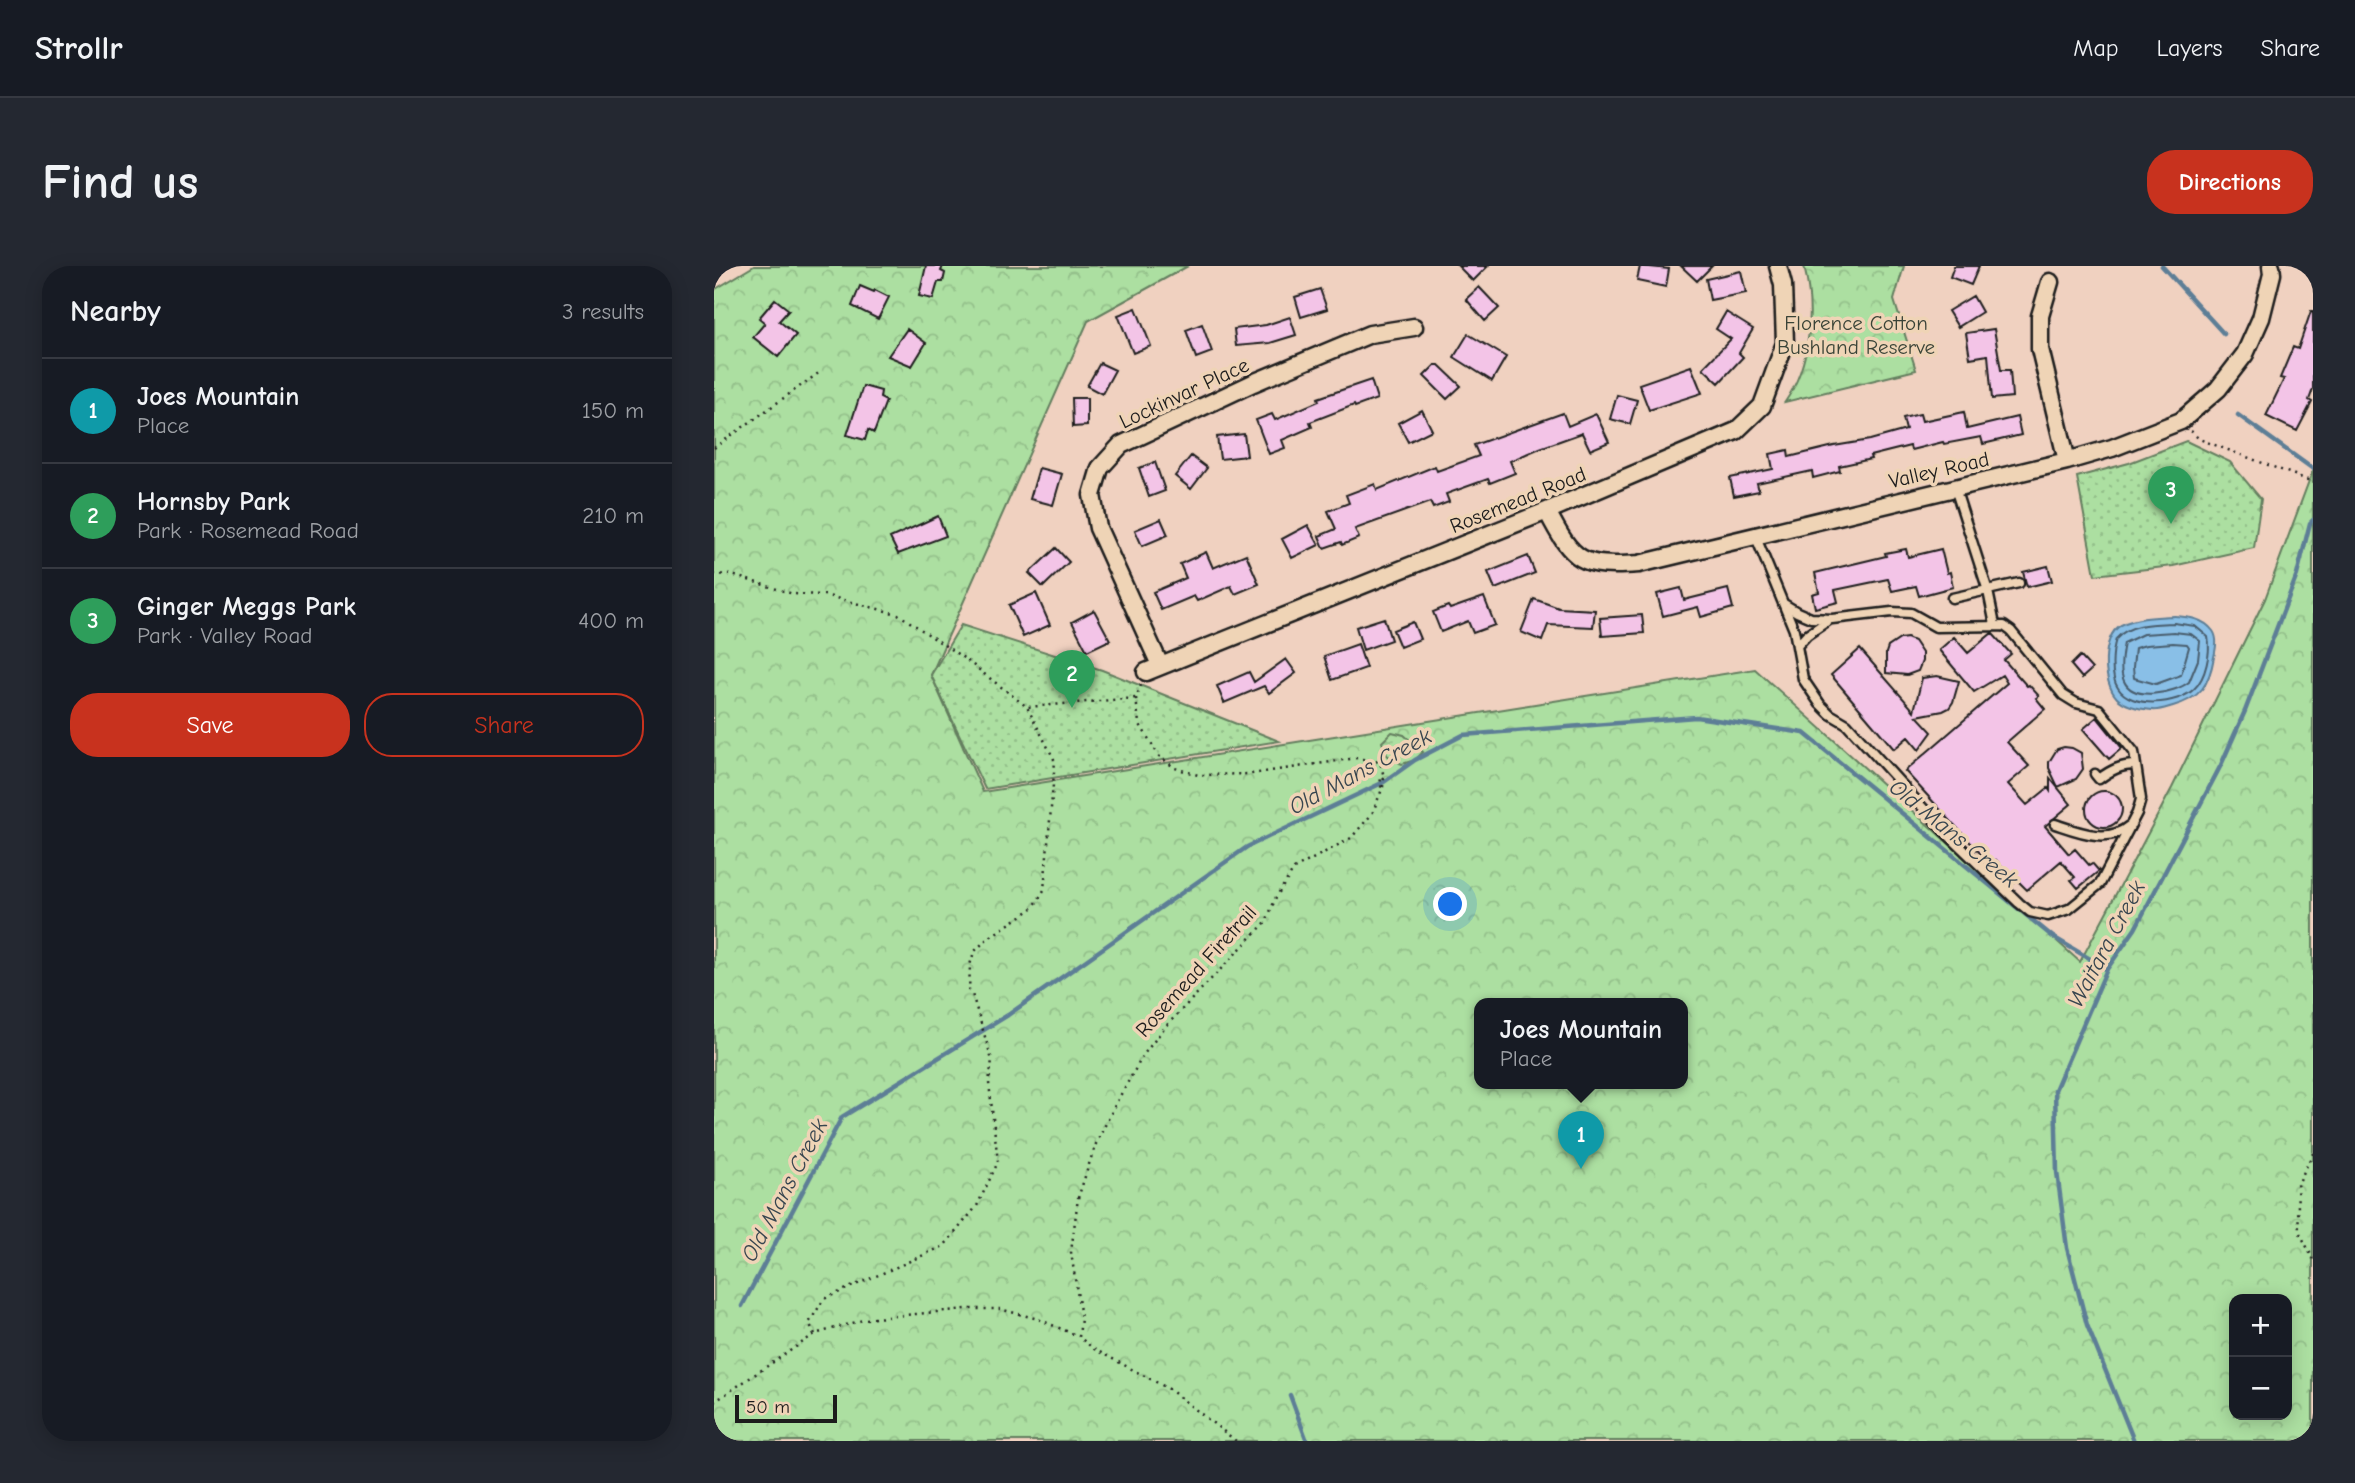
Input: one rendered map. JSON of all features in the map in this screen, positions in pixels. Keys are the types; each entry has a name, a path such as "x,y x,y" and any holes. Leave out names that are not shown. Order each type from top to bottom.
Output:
{"street":[{"name":"Rosemead Road","path":"1153,668 1547,511 1737,431 1762,406 1785,343 1783,285 1778,266"},
{"name":"Valley Road","path":"1547,511 1563,542 1584,561 1609,566 1639,564 2067,461 2112,447 2181,421 2218,389 2245,354 2261,318 2272,274 2271,266"},
{"path":"2050,282 2040,316 2040,349 2067,461"},
{"name":"Lockinvar Place","path":"1153,668 1098,528 1092,495 1100,468 1121,445 1253,383 1370,334 1414,327"}],"lane":[{"path":"1955,488 1988,591 1995,625"},
{"path":"1755,536 1794,631 1803,679 1820,704 1847,724 1943,830 2030,912 2048,916 2069,909 2100,884 2132,824 2141,799 2134,752 2099,709 2076,703 2063,695 2011,631 2004,626 1995,625 1936,626 1911,613 1811,618 1784,604"},
{"path":"1952,598 2019,583"},
{"path":"1797,646 1820,624 1832,619"},
{"path":"2095,774 2099,779 2111,770 2136,765"},
{"path":"2055,824 2108,836 2132,824"}],"path":[{"path":"714,448 820,372"},
{"path":"2181,421 2199,439 2313,482"},
{"path":"714,574 732,575 793,594 824,595 898,614 965,659 1027,707 1055,761 1044,890 1034,907 987,939 974,952 970,965 969,990 992,1060 989,1083 998,1162 977,1206 944,1246 824,1300 809,1323 815,1334"},
{"name":"Rosemead Firetrail","path":"1027,707 1136,698 1139,723 1159,757 1175,768 1198,775 1251,774 1357,758 1380,762 1384,777 1383,787 1372,814 1351,838 1294,869 1276,897 1266,922 1165,1027 1144,1054 1116,1103 1095,1146 1078,1198 1071,1252 1081,1318 1079,1337"},
{"path":"2313,1153 2297,1186 2299,1231 2313,1259"},
{"path":"714,1402 815,1334 866,1319 966,1309 1000,1309 1038,1319 1079,1337 1094,1349 1169,1389 1236,1441"}],"green space":[{"path":"754,266 1188,266 1088,321 931,675 983,792 1755,669 2080,962 2172,788 2265,599 2313,470 2313,1441 714,1441 714,290"},
{"name":"Florence Cotton Bushland Reserve","path":"1804,266 1904,266 1894,300 1916,370 1785,402 1800,371 1808,336 1809,300"},
{"path":"2186,441 2230,462 2261,499 2254,548 2173,566 2095,575 2077,477 2129,463"},
{"path":"961,625 1102,670 1279,741 985,789 931,675"},
{"path":"1392,732 1404,735 1423,752 1415,760 1402,764 1387,755 1382,742"}],"water":[{"path":"2174,616 2200,621 2215,634 2212,667 2206,683 2191,699 2160,710 2138,708 2120,701 2112,691 2106,671 2107,649 2114,631 2134,620"}],"building":[{"path":"926,266 943,266 941,271 945,273 943,282 938,282 933,299 919,296"},
{"path":"1458,266 1488,266 1473,281"},
{"path":"1640,266 1669,269 1666,287 1637,281"},
{"path":"1681,266 1712,266 1697,281"},
{"path":"1954,266 1979,266 1971,285 1950,277"},
{"path":"1741,271 1746,293 1710,300 1706,279"},
{"path":"860,286 889,297 878,319 852,306"},
{"path":"1479,287 1499,308 1485,321 1466,299"},
{"path":"1320,289 1327,309 1301,317 1295,297"},
{"path":"1973,296 1982,312 1958,327 1948,311"},
{"path":"775,299 789,310 779,321 796,335 778,357 753,337 765,323 759,318"},
{"path":"1136,308 1151,346 1133,353 1118,315"},
{"path":"2311,311 2313,389 2309,400 2312,402 2297,431 2266,416 2284,379 2280,378 2293,347 2298,349"},
{"path":"1726,312 1753,329 1739,353 1743,357 1719,383 1703,368 1731,339 1716,329"},
{"path":"1290,317 1296,335 1270,343 1236,346 1234,329 1266,325"},
{"path":"1202,324 1212,352 1196,358 1186,330"},
{"path":"907,329 926,343 912,366 888,356"},
{"path":"1994,329 2001,370 2010,370 2012,397 1992,399 1988,355 1970,358 1966,333"},
{"path":"1468,334 1506,357 1492,381 1454,357"},
{"path":"1100,363 1115,370 1102,394 1087,386"},
{"path":"1435,365 1439,365 1461,386 1447,399 1424,376"},
{"path":"1691,366 1702,393 1649,410 1639,384"},
{"path":"1371,380 1377,399 1310,422 1312,427 1282,440 1285,448 1269,454 1256,420 1272,414 1275,420 1319,401 1318,398"},
{"path":"863,386 881,391 880,398 886,401 874,433 868,430 865,440 847,435"},
{"path":"1617,395 1637,400 1630,424 1610,419"},
{"path":"1072,398 1087,398 1087,426 1073,427"},
{"path":"1422,410 1432,430 1408,442 1398,423"},
{"path":"1964,412 1967,429 2017,417 2021,435 1983,444 1981,437 1911,450 1910,446 1839,466 1840,471 1813,478 1812,471 1757,483 1759,491 1734,496 1730,478 1773,469 1770,454 1788,450 1789,457 1870,440 1906,430 1903,418 1920,414 1922,421"},
{"path":"1563,413 1568,426 1596,414 1609,442 1590,450 1582,433 1540,448 1510,461 1515,473 1490,483 1488,479 1446,494 1449,502 1433,508 1430,502 1355,529 1359,538 1324,548 1319,536 1336,529 1328,511 1349,503 1346,495 1375,484 1377,490 1435,466 1437,471 1479,456 1474,445"},
{"path":"1244,434 1247,456 1220,459 1217,437"},
{"path":"1191,456 1207,468 1191,489 1175,476"},
{"path":"1155,462 1165,491 1149,497 1139,468"},
{"path":"1039,468 1062,474 1053,505 1030,499"},
{"path":"938,516 946,536 898,554 890,538"},
{"path":"1161,519 1168,535 1142,546 1135,530"},
{"path":"1308,525 1319,545 1292,558 1282,539"},
{"path":"1056,548 1069,562 1043,587 1029,573"},
{"path":"1906,549 1908,557 1941,549 1953,587 1919,596 1916,586 1892,591 1888,579 1835,590 1838,602 1815,608 1812,594 1819,592 1815,573"},
{"path":"1206,552 1213,568 1246,554 1259,584 1235,594 1231,586 1197,601 1194,596 1161,610 1153,592 1186,578 1180,564"},
{"path":"1528,556 1535,573 1495,589 1488,572"},
{"path":"2048,566 2052,581 2027,587 2023,572"},
{"path":"1681,588 1684,600 1728,589 1733,608 1701,617 1698,607 1663,616 1657,594"},
{"path":"1036,593 1050,625 1023,637 1009,605"},
{"path":"1484,597 1495,625 1473,633 1468,621 1441,632 1433,612"},
{"path":"1534,599 1559,608 1595,610 1593,627 1548,625 1542,641 1521,632"},
{"path":"1094,610 1110,640 1087,651 1072,622"},
{"path":"1642,615 1644,633 1602,636 1600,618"},
{"path":"1384,618 1391,640 1363,650 1356,627"},
{"path":"1413,622 1420,639 1400,647 1393,630"},
{"path":"1992,633 2011,654 2004,660 2039,696 2036,698 2045,709 2007,742 2029,766 2008,784 2027,805 2048,788 2050,791 2050,778 2071,804 2045,826 2069,854 2075,849 2089,865 2092,863 2099,871 2078,888 2071,880 2075,877 2061,861 2027,890 2017,880 2014,883 1996,860 1991,865 1905,771 2007,683 2002,675 1974,692 1939,650 1954,637 1968,653"},
{"path":"1907,638 1914,641 1922,653 1918,671 1907,675 1886,673 1888,647"},
{"path":"1358,644 1366,668 1332,680 1324,656"},
{"path":"1860,649 1914,711 1922,678 1937,676 1959,681 1949,708 1917,716 1932,732 1919,750 1908,737 1894,749 1831,675"},
{"path":"2080,656 2092,669 2082,678 2071,665"},
{"path":"1286,659 1296,673 1269,693 1264,686 1224,703 1217,686 1249,672 1254,682"},
{"path":"2097,717 2122,748 2109,759 2083,729"},
{"path":"2064,747 2081,753 2083,769 2076,779 2058,787 2049,762 2057,749"},
{"path":"2104,791 2117,796 2122,809 2117,822 2104,827 2091,822 2086,809 2091,796"}],"waterway":[{"path":"2162,266 2224,334"},
{"path":"2238,415 2313,469"},
{"name":"Old Mans Creek","path":"2134,1441 2087,1325 2067,1248 2057,1172 2055,1090 2107,969 2135,929 2221,765 2245,711 2297,575 2313,520"},
{"name":"Old Mans Creek","path":"742,1306 842,1117 1008,1015 1247,847 1384,782 1415,760 1463,735 1696,717 1804,733 2053,937 2107,969"},
{"path":"1290,1395 1307,1441"}],"place":[{"name":"Ginger Meggs Park","path":"2171,524"},
{"name":"Hornsby Park","path":"1072,708"},
{"name":"Joes Mountain","path":"1581,1169"}],"water label":[{"name":"Waitara Creek","path":"2106,944"}]}
